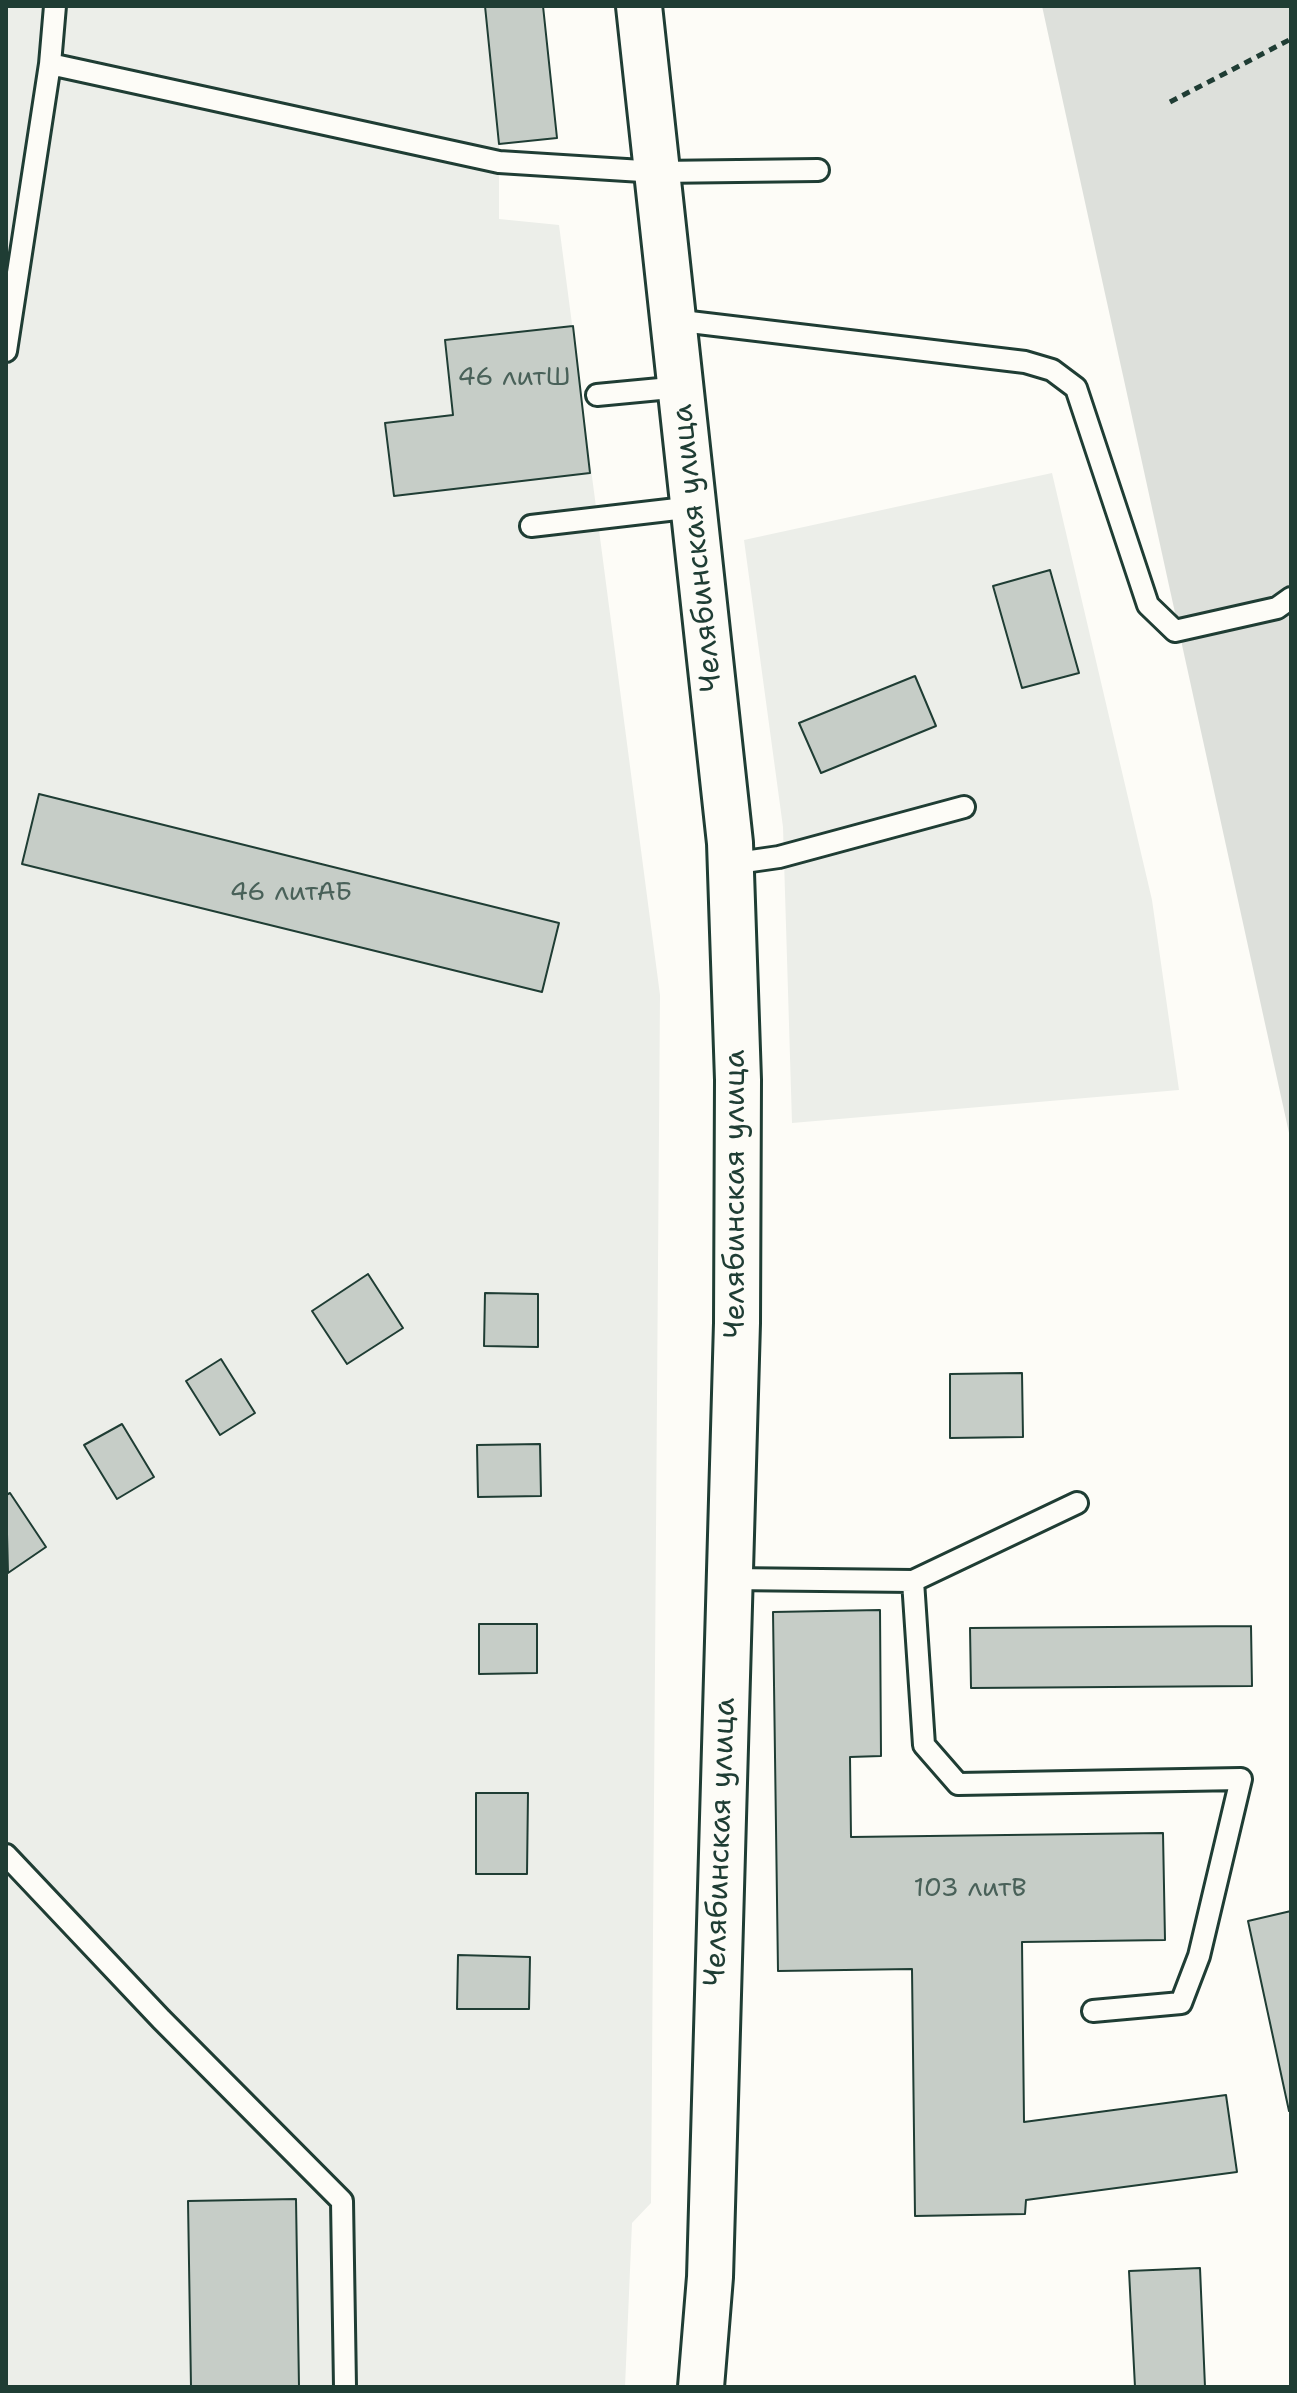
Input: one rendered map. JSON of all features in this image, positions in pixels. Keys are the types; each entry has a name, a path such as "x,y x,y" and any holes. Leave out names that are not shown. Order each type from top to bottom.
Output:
{"street":[{"name":"Челябинская улица","path":"639,6 730,864 738,1080 737,1323 710,2277 701,2387"}],"lane":[{"path":"6,351 50,64 55,6"},
{"path":"50,64 499,162 658,172 818,170"},
{"path":"673,320 1025,362 1052,370 1076,388 1148,605 1175,631 1277,608 1291,598"},
{"path":"597,395 681,387"},
{"path":"531,526 694,507"},
{"path":"730,864 779,857 964,807"},
{"path":"729,1579 913,1581 1077,1503"},
{"path":"913,1581 924,1745 958,1784 1241,1779 1199,1956 1181,2003 1093,2011"},
{"path":"6,1855 161,2019 342,2201 345,2387"}],"path":[{"path":"1170,102 1291,39"}],"shaded area":[{"path":"6,6 485,6 499,144 499,219 559,225 660,995 651,2203 632,2223 625,2387 6,2387"},
{"path":"1042,6 1291,6 1291,1142"},
{"path":"1052,473 1152,900 1179,1090 792,1123 783,827 744,540"}],"building":[{"path":"485,6 543,6 557,138 499,144"},
{"path":"573,326 590,473 394,496 385,423 453,415 445,340"},
{"path":"1050,570 1079,673 1022,688 993,586"},
{"path":"915,676 936,726 821,773 799,723"},
{"path":"39,794 559,923 542,992 22,864"},
{"path":"368,1274 403,1328 347,1364 312,1311"},
{"path":"485,1293 538,1294 538,1347 484,1346"},
{"path":"221,1359 255,1413 220,1435 186,1381"},
{"path":"1022,1373 1023,1437 950,1438 950,1374"},
{"path":"122,1424 154,1477 117,1499 84,1445"},
{"path":"540,1444 541,1496 478,1497 477,1445"},
{"path":"10,1493 46,1547 8,1573 6,1495"},
{"path":"880,1610 881,1756 850,1757 851,1837 1163,1833 1165,1940 1022,1942 1024,2122 1226,2095 1237,2172 1026,2200 1025,2214 915,2216 912,1969 778,1971 773,1612"},
{"path":"479,1624 537,1624 537,1673 479,1674"},
{"path":"1251,1626 1252,1686 971,1688 970,1628"},
{"path":"476,1793 528,1793 527,1874 476,1874"},
{"path":"1291,1911 1291,2110 1289,2111 1248,1921"},
{"path":"458,1955 530,1957 529,2009 457,2009"},
{"path":"296,2199 299,2387 191,2387 188,2201"},
{"path":"1200,2268 1205,2387 1135,2387 1129,2271"}]}
